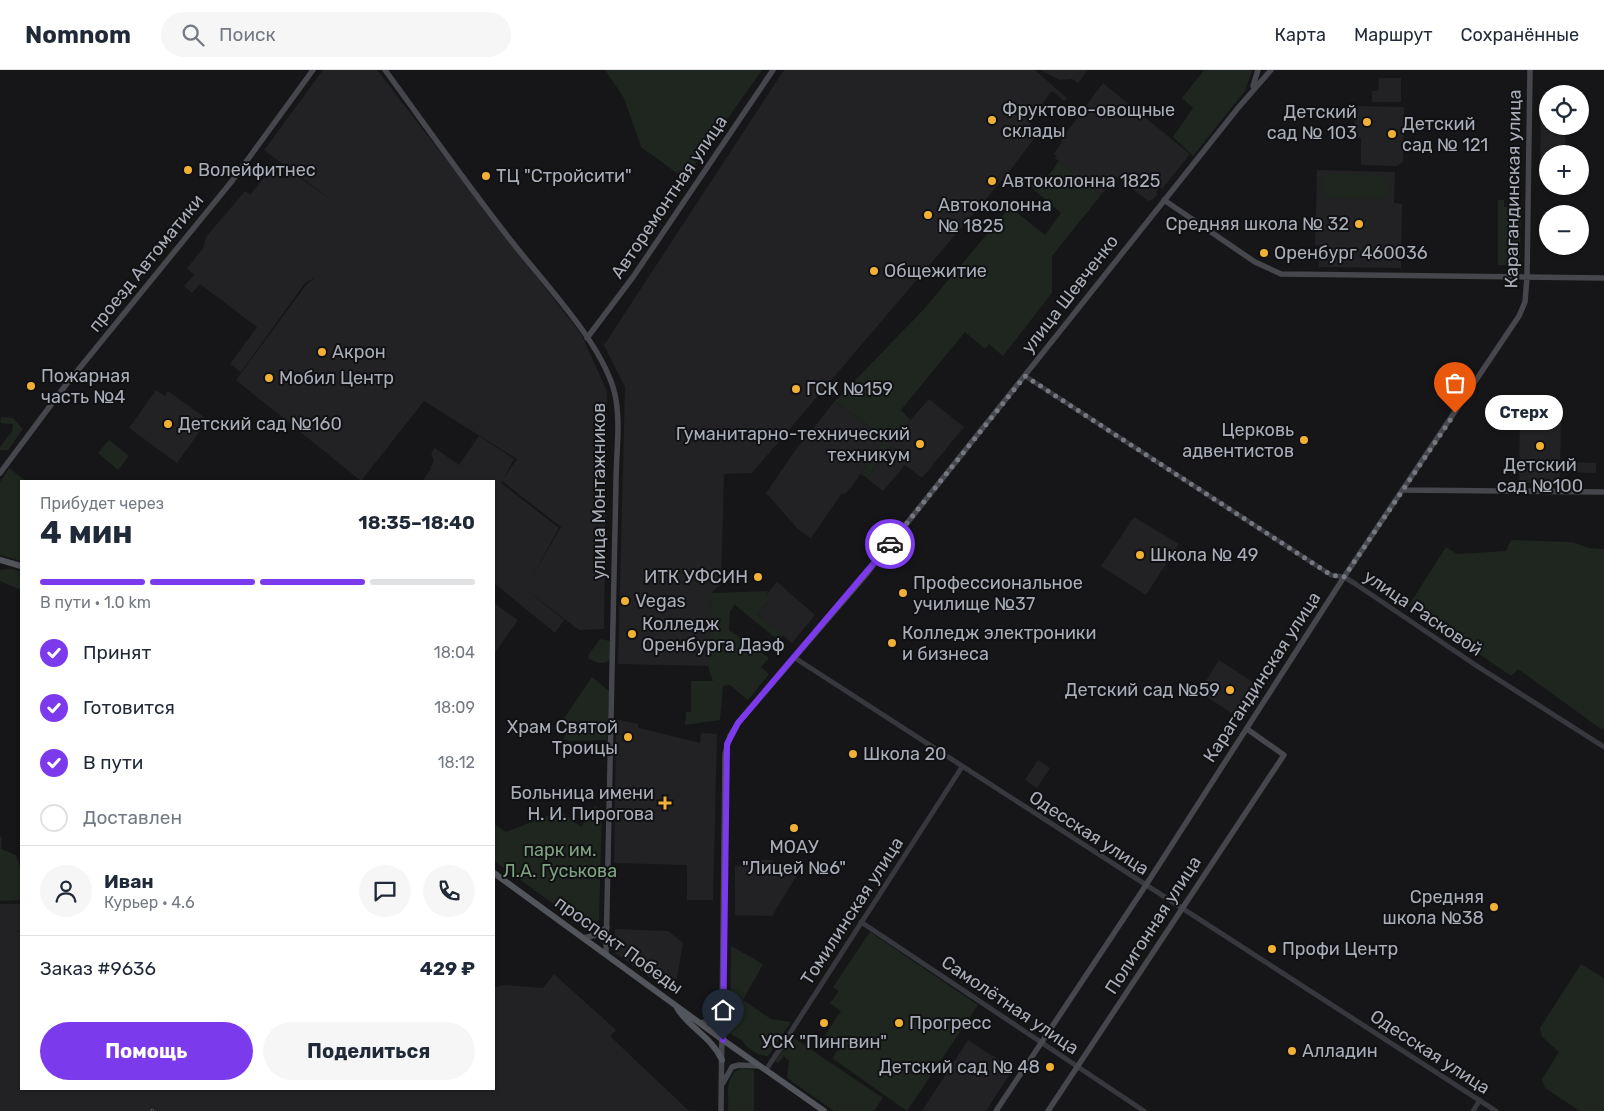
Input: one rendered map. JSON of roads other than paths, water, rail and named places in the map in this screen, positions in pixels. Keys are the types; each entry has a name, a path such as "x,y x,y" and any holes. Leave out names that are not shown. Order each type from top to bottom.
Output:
{"main road":[{"name":"проезд Автоматики","path":"0,473 65,386 211,208 313,70"},
{"name":"улица Монтажников","path":"385,70 508,238 587,338 601,360 613,387 617,416 606,954"},
{"name":"Авторемонтная улица","path":"587,338 633,277 773,70"},
{"name":"улица Шевченко","path":"1252,90 1258,70"},
{"name":"улица Шевченко","path":"721,1111 726,750 730,736 738,723 864,577 1252,90 1271,70"},
{"name":"Карагандинская улица","path":"996,1111 1146,885 1344,577 1411,480 1519,316 1525,302 1527,277 1530,70"},
{"path":"1164,200 1255,262 1281,274 1604,278"},
{"path":"1411,480 1424,489"},
{"path":"1404,490 1604,492"},
{"path":"2,562 20,566"},
{"name":"Полигонная улица","path":"1048,1111 1284,755 1247,729"},
{"name":"проспект Победы","path":"495,874 759,1066 824,1111"},
{"path":"583,938 596,935 607,927"},
{"path":"675,1005 682,1017 715,1046 722,1060"},
{"path":"700,1023 715,1020 723,1007"},
{"path":"722,1088 732,1067 740,1065 759,1066"}],"street":[{"name":"улица Расковой","path":"1025,376 1331,575 1344,577 1477,666 1604,747"},
{"name":"Одесская улица","path":"795,658 1496,1111"},
{"name":"Томилинская улица","path":"766,1070 962,767"},
{"name":"Самолётная улица","path":"861,922 1144,1111"},
{"path":"1473,1111 1480,1100"}],"place":[{"name":"Фруктово-овощные склады","path":"992,120"},
{"name":"Детский сад № 103","path":"1367,122"},
{"name":"Детский сад № 121","path":"1392,134"},
{"name":"Волейфитнес","path":"188,170"},
{"name":"ТЦ \"Стройсити\"","path":"486,176"},
{"name":"Автоколонна 1825","path":"992,181"},
{"name":"Автоколонна № 1825","path":"928,215"},
{"name":"Средняя школа № 32","path":"1359,224"},
{"name":"Оренбург 460036","path":"1264,253"},
{"name":"Общежитие","path":"874,271"},
{"name":"Акрон","path":"322,352"},
{"name":"Мобил Центр","path":"269,378"},
{"name":"Пожарная часть №4","path":"31,386"},
{"name":"ГСК №159","path":"796,389"},
{"name":"Стерх","path":"1455,413"},
{"name":"Детский сад №160","path":"168,424"},
{"name":"Церковь адвентистов","path":"1304,440"},
{"name":"Гуманитарно-технический техникум","path":"920,444"},
{"name":"Детский сад №100","path":"1540,446"},
{"name":"Школа № 49","path":"1140,555"},
{"name":"ИТК УФСИН","path":"758,577"},
{"name":"Профессиональное училище №37","path":"903,593"},
{"name":"Vegas","path":"625,601"},
{"name":"Колледж Оренбурга Даэф","path":"632,634"},
{"name":"Колледж электроники и бизнеса","path":"892,643"},
{"name":"Детский сад №59","path":"1230,690"},
{"name":"Храм Святой Троицы","path":"628,737"},
{"name":"Школа 20","path":"853,754"},
{"name":"Больница имени Н. И. Пирогова","path":"665,803"},
{"name":"МОАУ \"Лицей №6\"","path":"794,828"},
{"name":"Средняя школа №38","path":"1494,907"},
{"name":"Профи Центр","path":"1272,949"},
{"name":"УСК \"Пингвин\"","path":"824,1023"},
{"name":"Прогресс","path":"899,1023"},
{"name":"Алладин","path":"1292,1051"},
{"name":"Детский сад № 48","path":"1050,1067"}],"park label":[{"name":"парк им. Л.А. Гуськова","path":"560,860"}]}
